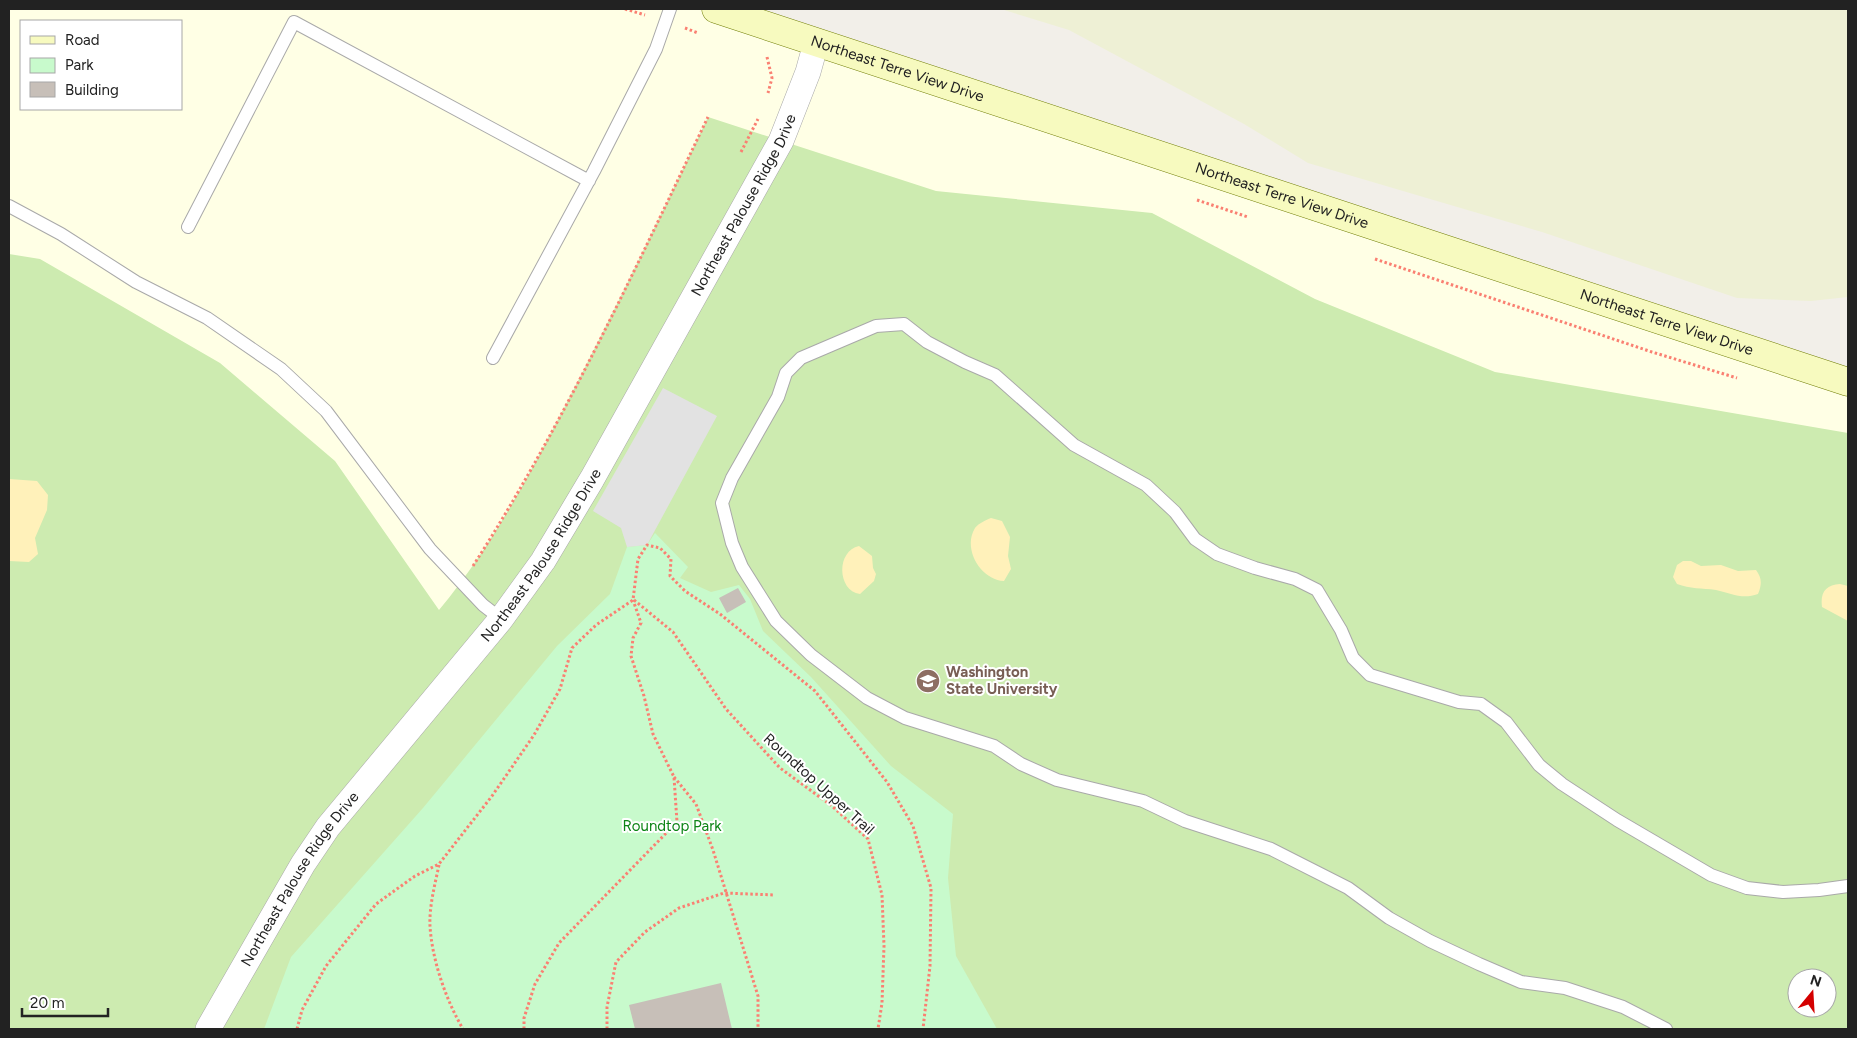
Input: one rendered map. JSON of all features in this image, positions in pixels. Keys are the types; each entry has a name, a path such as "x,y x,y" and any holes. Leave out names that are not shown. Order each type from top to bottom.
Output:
{"main road":[{"name":"Northeast Terre View Drive","path":"716,9 1848,382"}],"street":[{"name":"Northeast Palouse Ridge Drive","path":"208,1029 303,864 328,827 501,619 543,561 579,502 781,141 808,72 816,43"}],"lane":[{"path":"493,358 656,49 670,9"},
{"path":"188,227 294,22 588,181"},
{"path":"9,206 61,234 136,282 207,318 281,369 326,411 390,499 430,549 483,605 501,619"},
{"path":"1666,1029 1623,1007 1565,988 1521,982 1471,960 1430,941 1388,918 1348,888 1271,849 1185,820 1143,800 1058,780 1021,764 994,746 905,718 867,698 811,656 776,621 742,567 726,523 722,503 732,478 778,397 786,374 801,358 849,335 876,326 904,324 927,342 995,375 1074,445 1146,485 1175,512 1195,539 1217,554 1255,568 1295,579 1317,590 1340,630 1353,658 1370,675 1459,702 1481,704 1506,722 1539,765 1562,784 1617,820 1711,875 1747,888 1783,892 1848,886"}],"path":[{"path":"766,100 772,78 767,57"},
{"path":"462,583 516,499 609,321 708,117"},
{"path":"736,161 759,117"},
{"path":"758,1029 758,996 724,893 713,850 696,804 674,777 652,734 644,696 631,656 633,638 641,624 633,600 638,559 647,545 660,548 671,559 670,576 685,591 720,614 815,691 887,782 913,826 931,888 930,966 923,1029"},
{"path":"297,1029 302,1010 326,966 376,904 415,876 439,864 492,796 534,735 560,689 572,648 596,625 633,600"},
{"name":"Roundtop Upper Trail","path":"633,600 673,632 726,710 780,768 832,806 868,839 882,895 884,946 882,1003 878,1029"},
{"path":"524,1029 524,1018 535,984 559,943 677,822 674,777"},
{"path":"439,864 430,926 435,955 445,990 462,1029"},
{"path":"607,1029 607,1007 616,962 645,932 679,908 724,893 775,895"}],"shaded area":[{"name":"Washington State University","path":"9,9 712,9 1848,385 1848,1029 9,1029"},
{"path":"1001,9 1848,9 1848,297 1811,301 1737,298 1542,232 1308,163 1244,124 1069,30"},
{"path":"663,388 717,416 647,545 627,547 621,528 593,511"}],"green space":[{"name":"Washington State University","path":"708,117 936,191 1152,213 1315,299 1495,372 1848,433 1848,1029 9,1029 9,254 40,259 220,363 335,461 439,610 475,563 507,513 564,408"},
{"name":"Roundtop Park","path":"655,533 688,567 680,578 711,592 739,585 750,599 763,631 811,677 891,766 953,814 948,878 956,956 997,1029 264,1029 291,957 423,808 557,646 610,594 627,547 647,545"}],"sand":[{"path":"9,479 37,481 48,495 47,510 35,538 38,554 29,562 9,561"},
{"path":"991,518 1002,521 1010,537 1008,556 1011,569 1004,581 988,575 981,569 972,554 972,536 975,528"},
{"path":"859,546 872,556 873,568 876,574 874,581 860,594 852,591 847,586 842,571 846,555 851,549"},
{"path":"1683,561 1691,561 1701,566 1721,565 1738,571 1756,570 1761,581 1758,594 1742,596 1677,584 1673,577 1677,565"},
{"path":"1840,584 1848,586 1848,621 1822,607 1822,597 1825,590"}],"building":[{"path":"738,588 746,602 727,613 719,598"},
{"path":"721,983 732,1029 635,1029 629,1005"}],"place":[{"name":"Washington State University","path":"928,681"}]}
